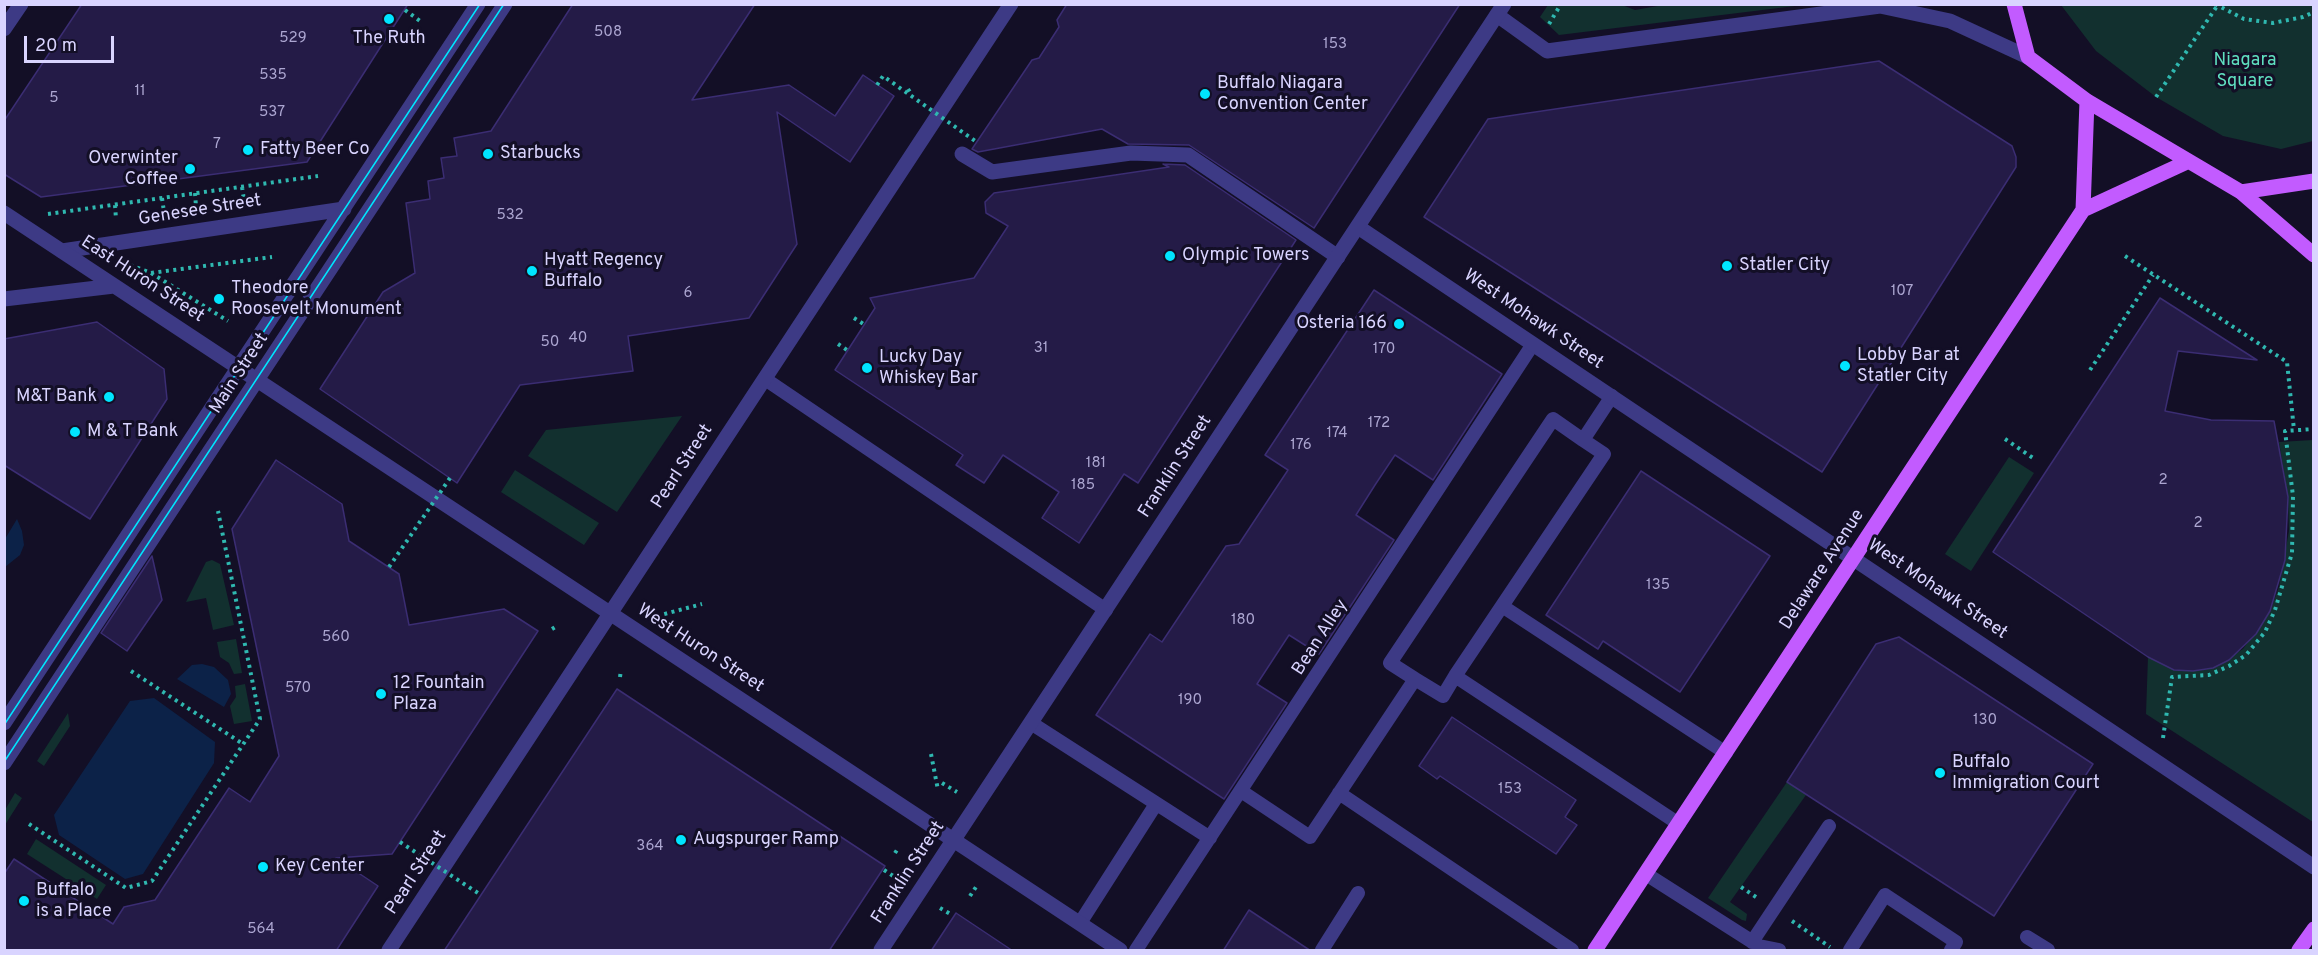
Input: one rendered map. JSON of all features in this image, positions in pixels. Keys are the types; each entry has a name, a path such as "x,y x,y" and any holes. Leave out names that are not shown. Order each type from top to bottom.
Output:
{"main road":[{"path":"2014,4 2028,57 2087,100 2187,162 2241,192 2313,255"},
{"path":"2087,100 2083,210 2187,162"},
{"path":"2241,192 2313,180"},
{"name":"Delaware Avenue","path":"1595,951 2083,210"},
{"path":"2299,951 2313,929"}],"street":[{"path":"4,29 21,4"},
{"name":"Main Street","path":"4,723 478,4"},
{"name":"Main Street","path":"4,763 505,4"},
{"name":"Pearl Street","path":"389,951 1011,4"},
{"path":"1501,10 1547,51 1880,6 1950,21 2028,57"},
{"name":"Franklin Street","path":"881,951 1501,10"},
{"path":"962,154 993,172 1131,153 1188,155 1338,257"},
{"name":"Genesee Street","path":"62,251 344,209"},
{"name":"East Huron Street","path":"4,213 258,380"},
{"name":"West Mohawk Street","path":"1358,227 2313,867"},
{"path":"4,299 114,286"},
{"name":"West Huron Street","path":"258,380 1120,951"}],"lane":[{"name":"Bean Alley","path":"1136,951 1533,344"},
{"path":"765,379 1106,610"},
{"path":"1583,440 1612,396"},
{"path":"1553,419 1604,454 1502,606 1443,696 1390,663 1553,419"},
{"path":"1502,606 1726,753"},
{"path":"1455,676 1679,824"},
{"path":"1241,791 1310,837 1415,679"},
{"path":"1031,723 1210,838"},
{"path":"1339,793 1572,951"},
{"path":"1080,923 1156,804"},
{"path":"1757,946 1829,826"},
{"path":"1646,874 1757,946 1779,951"},
{"path":"1322,951 1358,893"},
{"path":"1850,951 1885,895 1956,942 1951,951"},
{"path":"2027,937 2048,951"}],"path":[{"path":"1547,26 1562,4"},
{"path":"2156,97 2216,5 2244,19 2273,23 2303,17 2313,12"},
{"path":"405,10 420,21"},
{"path":"877,85 883,76 978,142"},
{"path":"908,89 912,95"},
{"path":"47,214 318,176"},
{"path":"242,187 244,200"},
{"path":"195,194 196,207"},
{"path":"162,198 164,212"},
{"path":"115,205 117,219"},
{"path":"2125,256 2287,362 2294,430"},
{"path":"150,273 272,257"},
{"path":"121,262 150,273 228,321"},
{"path":"2090,370 2153,275"},
{"path":"854,318 865,325"},
{"path":"838,344 848,350"},
{"path":"2159,745 2163,739 2172,677 2209,675 2229,666 2246,655 2265,632 2276,610 2292,553 2293,496 2285,431 2313,429"},
{"path":"2005,439 2036,460"},
{"path":"389,567 450,478"},
{"path":"29,824 126,888 152,881 260,719 218,511"},
{"path":"662,615 702,604"},
{"path":"552,629 557,626"},
{"path":"620,677 621,670"},
{"path":"131,671 243,744"},
{"path":"931,754 938,790"},
{"path":"942,783 957,792"},
{"path":"400,842 481,895"},
{"path":"895,853 899,847"},
{"path":"884,870 901,881"},
{"path":"970,896 976,887"},
{"path":"1741,887 1761,900"},
{"path":"940,908 952,915"},
{"path":"1788,918 1832,948"}],"green space":[{"path":"1669,4 1803,5 1559,35 1540,17 1548,5 1622,5 1635,10"},
{"name":"Niagara Square","path":"2061,5 2313,5 2313,141 2281,149 2223,136 2156,97 2096,51"},
{"path":"682,416 617,512 528,456 546,430"},
{"path":"2313,440 2313,822 2146,714 2148,657 2175,670 2193,671 2213,668 2243,649 2270,611 2279,587 2289,531 2288,497 2279,442"},
{"path":"2009,457 2034,473 1971,571 1945,554"},
{"path":"515,470 599,523 584,545 501,492"},
{"path":"212,560 220,564 234,625 213,630 206,598 186,602 206,562"},
{"path":"236,639 242,673 234,674 229,663 220,657 217,642"},
{"path":"245,684 252,721 234,724 230,706 236,697 235,686"},
{"path":"68,713 70,726 44,766 37,761"},
{"path":"1787,782 1806,795 1730,902 1747,914 1746,921 1742,920 1708,898"},
{"path":"15,793 22,798 5,825 5,810"},
{"path":"36,839 106,885 97,899 27,854"}],"water":[{"path":"17,519 24,545 20,555 5,567 5,539"},
{"path":"202,664 214,667 228,680 231,694 224,707 177,679 192,665"},
{"path":"154,698 215,742 214,763 143,874 125,879 59,835 54,815 130,701"}],"building":[{"path":"82,4 408,4 307,162 41,197 4,174 4,121"},
{"path":"573,4 755,4 692,100 789,85 835,116 863,75 894,96 850,162 777,112 797,244 749,318 628,336 633,371 520,385 457,483 320,389 383,292 415,273 406,203 430,199 428,181 444,178 441,158 457,156 454,138 491,131"},
{"name":"Buffalo Niagara Convention Center","path":"1067,4 1460,4 1314,228 1189,145 1128,144 1102,129 978,152 972,149 1032,60 1039,58 1059,27 1057,20"},
{"name":"Statler City","path":"1879,61 2012,146 2016,157 2016,167 1822,472 1424,217 1488,119"},
{"path":"1163,164 1185,165 1296,240 1138,483 1124,474 1079,543 1042,518 1059,492 1003,455 984,483 956,465 963,455 835,370 875,308 870,298 974,278 1008,226 986,213 985,202 994,193 1169,167"},
{"path":"1374,290 1502,374 1433,480 1395,455 1375,485 1356,515 1394,540 1319,654 1289,635 1257,684 1287,703 1224,799 1096,715 1150,634 1162,642 1226,546 1239,544 1288,470 1265,455"},
{"path":"2160,298 2257,360 2178,351 2165,411 2211,420 2274,421 2288,497 2285,560 2270,611 2256,634 2229,660 2213,668 2193,671 2174,670 2148,657 1993,552"},
{"name":"M & T Bank","path":"97,322 164,369 167,399 90,519 4,465 4,339"},
{"name":"12 Fountain Plaza","path":"276,460 342,504 349,541 399,574 409,625 504,609 538,631 392,854 336,858 378,886 336,951 4,951 4,874 14,859 113,924 124,907 155,900 229,788 250,802 279,756 232,529"},
{"path":"1641,471 1770,556 1680,692 1603,641 1598,649 1546,615"},
{"path":"152,556 162,600 127,651 101,633"},
{"name":"Buffalo Immigration Court","path":"1899,637 2093,764 1994,916 1787,782 1876,644"},
{"name":"Augspurger Ramp","path":"617,689 885,866 829,951 444,951"},
{"path":"1452,717 1576,800 1565,817 1577,825 1556,854 1440,776 1437,779 1419,766"},
{"path":"1249,910 1311,951 1223,951"},
{"path":"956,913 1013,951 931,951"}],"tram line":[{"path":"4,725 480,4"},
{"path":"4,762 504,4"}],"place":[{"name":"The Ruth","path":"389,19"},
{"name":"Buffalo Niagara Convention Center","path":"1205,94"},
{"name":"Fatty Beer Co","path":"248,150"},
{"name":"Starbucks","path":"488,154"},
{"name":"Overwinter Coffee","path":"190,169"},
{"name":"Olympic Towers","path":"1170,256"},
{"name":"Statler City","path":"1727,266"},
{"name":"Hyatt Regency Buffalo","path":"532,271"},
{"name":"Theodore Roosevelt Monument","path":"219,299"},
{"name":"Osteria 166","path":"1399,324"},
{"name":"Lobby Bar at Statler City","path":"1845,366"},
{"name":"Lucky Day Whiskey Bar","path":"867,368"},
{"name":"M&T Bank","path":"109,397"},
{"name":"M & T Bank","path":"75,432"},
{"name":"12 Fountain Plaza","path":"381,694"},
{"name":"Buffalo Immigration Court","path":"1940,773"},
{"name":"Augspurger Ramp","path":"681,840"},
{"name":"Key Center","path":"263,867"},
{"name":"Buffalo is a Place","path":"24,901"}]}
